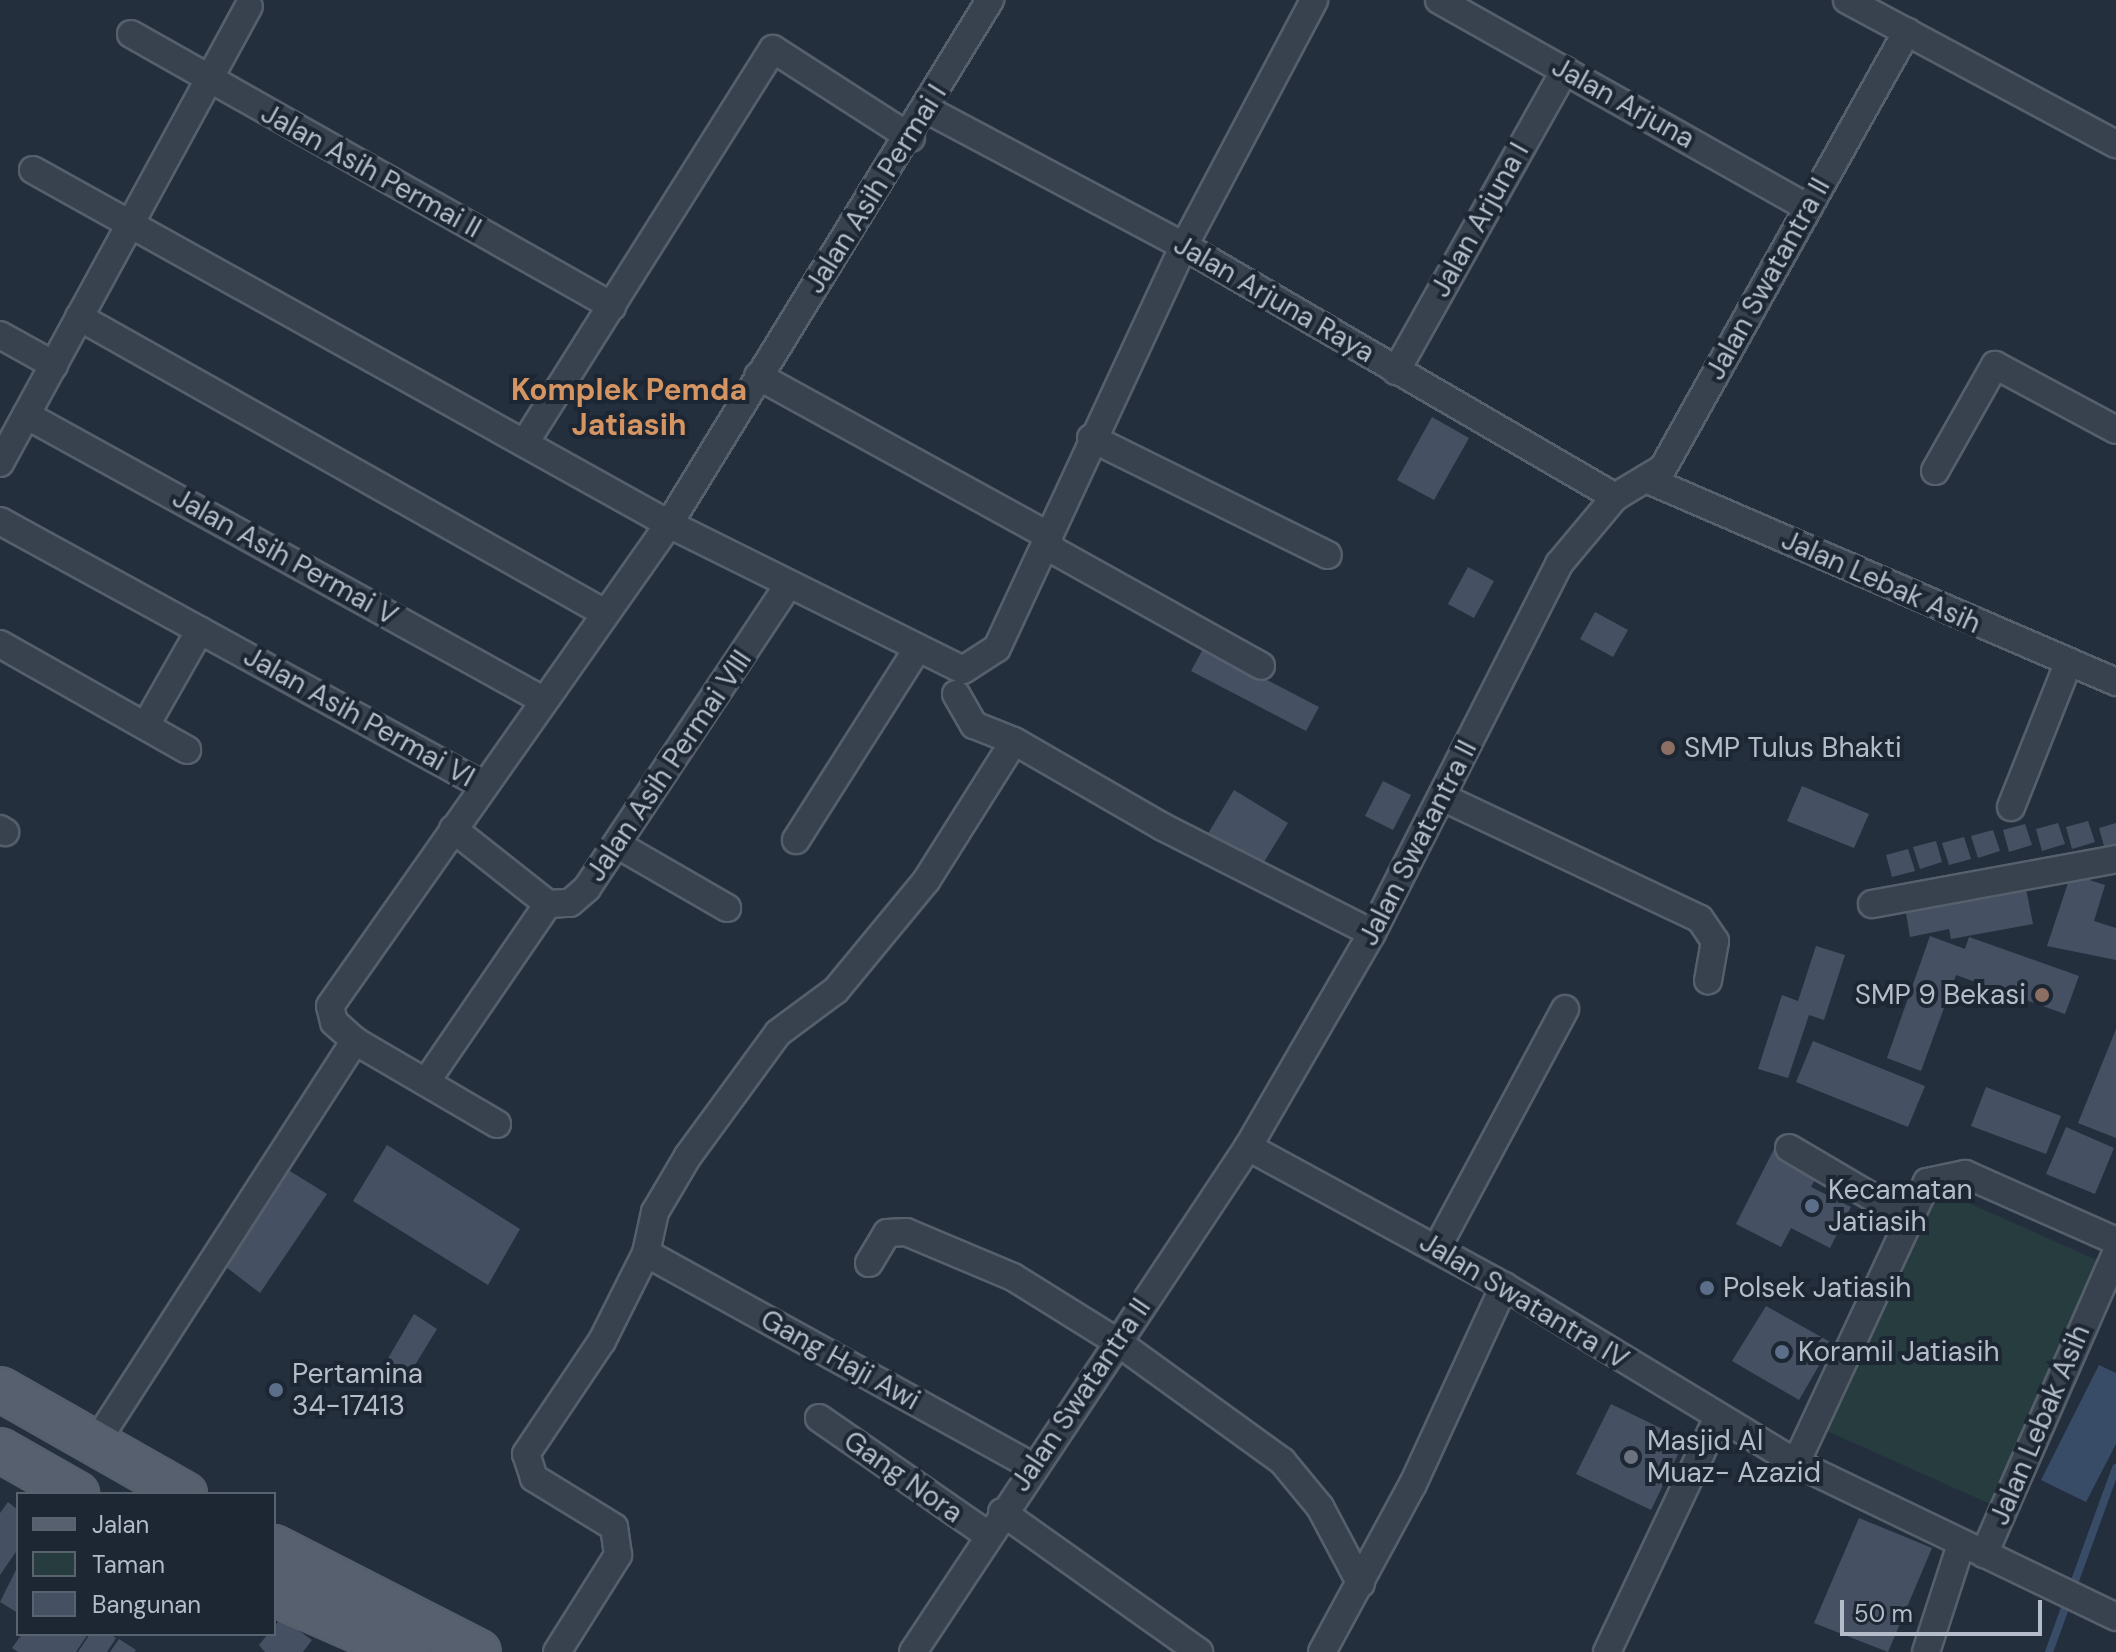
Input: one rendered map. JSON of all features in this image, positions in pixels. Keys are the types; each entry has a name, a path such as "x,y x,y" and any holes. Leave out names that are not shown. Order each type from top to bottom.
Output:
{"main road":[{"path":"0,1389 181,1492"},
{"path":"4,1454 73,1492"},
{"path":"276,1548 479,1652"},
{"path":"276,1595 406,1652"}],"street":[{"name":"Jalan Asih Permai I","path":"669,524 758,376 911,138 990,0"},
{"path":"33,170 526,441 669,524 916,651 963,670 981,663 997,648 1045,534 1184,246 1314,0"},
{"name":"Jalan Arjuna","path":"1439,0 1807,207"},
{"path":"1862,4 1907,32 2116,144"},
{"path":"1,458 249,6"},
{"name":"Jalan Swatantra II","path":"913,1652 1002,1512 1248,1147 1372,933 1559,564 1615,497 1663,468 1907,32"},
{"name":"Jalan Asih Permai II","path":"131,34 612,306"},
{"path":"526,441 773,49 911,138"},
{"name":"Jalan Arjuna I","path":"1396,371 1565,70"},
{"name":"Jalan Arjuna Raya","path":"928,110 1184,246 1615,497"},
{"path":"79,317 603,612"},
{"path":"0,335 54,365"},
{"path":"1935,471 1995,365 2116,430"},
{"path":"758,376 1045,534 1053,550 1261,666"},
{"name":"Jalan Asih Permai V","path":"26,415 543,700"},
{"path":"1091,438 1328,555"},
{"name":"Jalan Lebak Asih","path":"1646,479 2068,664 2116,682"},
{"name":"Jalan Asih Permai VI","path":"0,521 484,786 330,1006 334,1022 355,1041"},
{"path":"484,786 603,612 669,524"},
{"name":"Jalan Asih Permai VIII","path":"548,904 578,896 618,845 788,586"},
{"path":"146,725 200,630"},
{"path":"0,644 187,750"},
{"path":"796,840 916,651"},
{"path":"2011,807 2068,664"},
{"path":"956,694 974,725 1014,741 1163,827 1372,933"},
{"path":"557,1652 618,1555 614,1527 534,1478 526,1454 602,1341 646,1253 648,1229 688,1156 786,1024 836,990 926,881 1014,741"},
{"path":"1442,797 1700,919 1715,941 1708,980"},
{"path":"426,1082 548,904 453,829"},
{"path":"618,845 727,908"},
{"path":"1872,904 2116,859"},
{"path":"1437,1248 1565,1009"},
{"path":"95,1444 355,1041 497,1124"},
{"name":"Jalan Swatantra IV","path":"1248,1147 1504,1286 1796,1463 2116,1617"},
{"path":"1789,1148 1906,1217"},
{"path":"1796,1463 1906,1217 1927,1182 1965,1174 2116,1241"},
{"path":"869,1263 887,1233 906,1232 1013,1277 1116,1341 1282,1461 1320,1507 1361,1584"},
{"name":"Gang Haji Awi","path":"646,1253 1033,1467"},
{"name":"Jalan Lebak Asih","path":"1926,1652 2116,1254"},
{"path":"1322,1652 1361,1584 1504,1286"},
{"path":"1607,1652 1718,1417"},
{"name":"Gang Nora","path":"819,1418 988,1535"},
{"path":"1002,1512 1199,1652"}],"green space":[{"path":"1937,1189 2099,1261 1990,1504 1827,1431"}],"water":[{"path":"2099,1365 2116,1373 2116,1444 2086,1502 2041,1480"}],"building":[{"path":"1432,417 1469,438 1434,500 1397,480"},
{"path":"1468,567 1494,581 1474,618 1448,604"},
{"path":"1595,612 1628,630 1613,657 1580,639"},
{"path":"1204,647 1319,707 1306,731 1191,671"},
{"path":"1383,781 1411,795 1393,830 1365,816"},
{"path":"1802,786 1869,814 1854,848 1787,821"},
{"path":"1234,790 1288,823 1259,870 1206,837"},
{"path":"2088,821 2095,842 2072,849 2066,827"},
{"path":"2058,823 2065,844 2042,851 2036,829"},
{"path":"2116,823 2116,847 2105,850 2099,828"},
{"path":"2025,824 2032,845 2009,852 2003,830"},
{"path":"1993,830 2000,851 1978,858 1971,836"},
{"path":"1964,837 1971,859 1949,865 1942,843"},
{"path":"1936,841 1942,862 1920,869 1913,847"},
{"path":"1908,849 1915,871 1892,877 1886,855"},
{"name":"SMP 9 Bekasi","path":"2071,874 2105,885 2094,921 2116,928 2116,960 2047,946"},
{"name":"SMP 9 Bekasi","path":"2024,879 2033,924 1951,939 1949,929 1910,937 1904,901"},
{"name":"SMP 9 Bekasi","path":"1930,936 1965,949 1969,937 2079,976 2065,1014 1956,975 1921,1071 1887,1058"},
{"name":"SMP 9 Bekasi","path":"1816,946 1845,955 1824,1020 1809,1015 1788,1078 1758,1069 1782,995 1798,1001"},
{"path":"2116,1029 2116,1138 2078,1123"},
{"name":"SMP 9 Bekasi","path":"1813,1041 1925,1086 1908,1127 1796,1082"},
{"name":"SMP 9 Bekasi","path":"1986,1087 2061,1116 2046,1154 1971,1126"},
{"path":"2066,1127 2114,1148 2095,1194 2046,1174"},
{"path":"387,1145 520,1229 488,1285 353,1201"},
{"path":"1775,1147 1820,1170 1811,1187 1851,1207 1830,1248 1791,1228 1781,1247 1736,1224"},
{"path":"285,1168 327,1194 260,1293 221,1263"},
{"name":"Koramil Jatiasih","path":"1766,1306 1832,1343 1799,1400 1732,1361"},
{"path":"414,1314 437,1329 410,1373 387,1360"},
{"name":"Masjid Al Muaz- Azazid","path":"1611,1404 1685,1440 1651,1510 1576,1474"},
{"path":"8,1502 16,1508 16,1552 0,1575 0,1513"},
{"path":"1859,1518 1932,1548 1888,1652 1814,1623"},
{"path":"16,1570 16,1612 0,1602"},
{"path":"281,1618 312,1640 303,1652 265,1652 259,1645 266,1636 276,1636 276,1624"},
{"path":"21,1636 87,1636 76,1652 18,1652 12,1648"},
{"path":"89,1636 116,1638 107,1652 78,1652"},
{"path":"119,1639 136,1650 110,1652"}],"waterway":[{"path":"2049,1652 2116,1468"}],"place":[{"name":"SMP Tulus Bhakti","path":"1668,748"},
{"name":"SMP 9 Bekasi","path":"2042,995"},
{"name":"Kecamatan Jatiasih","path":"1812,1206"},
{"name":"Polsek Jatiasih","path":"1707,1288"},
{"name":"Koramil Jatiasih","path":"1782,1352"},
{"name":"Pertamina 34-17413","path":"276,1390"},
{"name":"Masjid Al Muaz- Azazid","path":"1631,1457"}],"district":[{"name":"Komplek Pemda Jatiasih","path":"629,407"}]}
